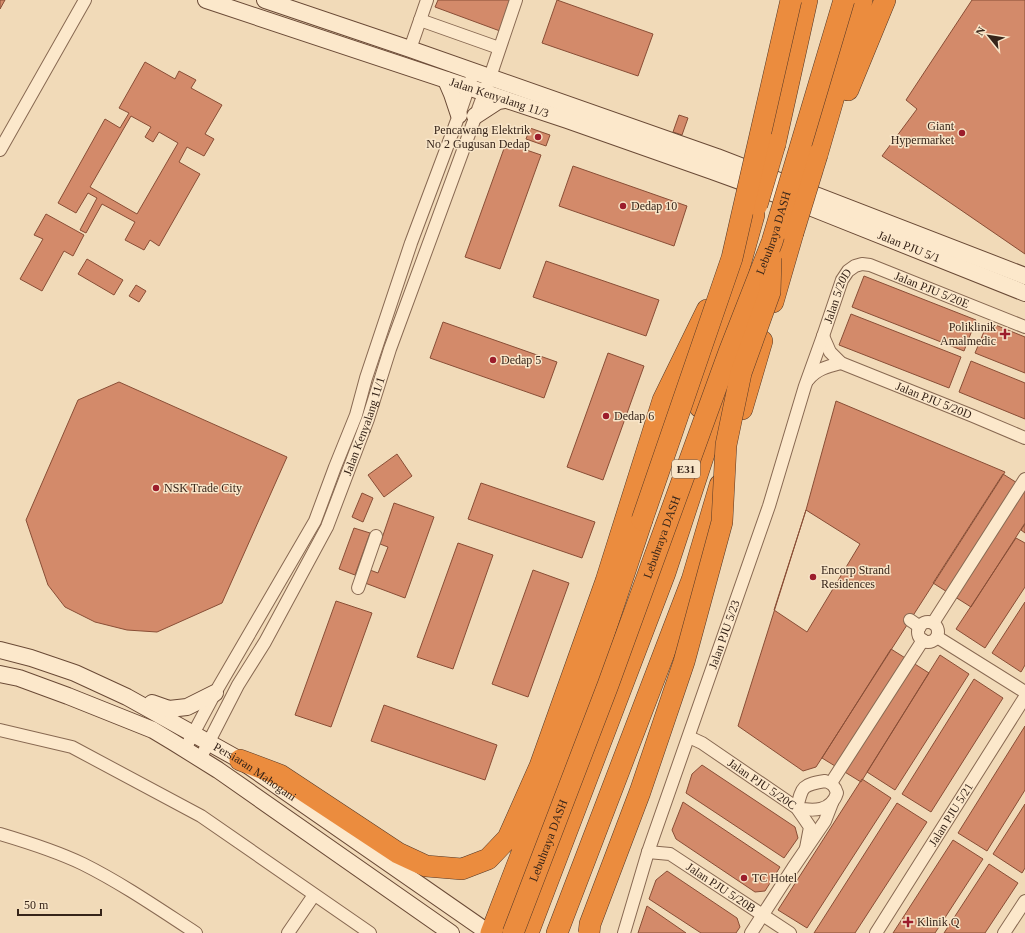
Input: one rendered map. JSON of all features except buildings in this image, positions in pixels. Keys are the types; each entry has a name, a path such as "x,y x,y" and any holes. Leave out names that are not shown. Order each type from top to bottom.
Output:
{"highway":[{"name":"Lebuhraya DASH","path":"490,933 589,679 662,457 732,258 791,0"},
{"path":"665,573 664,549 667,523 775,144 807,0"},
{"path":"528,933 665,573 807,153 839,0"},
{"name":"Lebuhraya DASH","path":"513,933 608,685 729,352 780,234 844,0"},
{"path":"827,121 862,0"},
{"path":"807,153 827,121 838,109 847,94 885,0"},
{"path":"559,926 692,580 780,234"},
{"path":"589,933 590,924 640,792 684,662 722,522 726,445 741,373 770,292 780,234"},
{"path":"240,760 280,775 398,853 426,866 462,869 488,859 508,838 540,766 606,581 663,400 732,258"}],"street":[{"path":"0,150 85,0"},
{"name":"Jalan Kenyalang 11/3","path":"206,0 504,100 594,122"},
{"name":"Jalan Kenyalang 11/3","path":"265,0 490,77 594,122 794,194"},
{"path":"410,49 427,0"},
{"name":"Jalan Kenyalang 11/1","path":"185,749 215,693 315,521 356,415 366,378 411,243 467,115 484,93 516,0"},
{"path":"420,20 499,48"},
{"name":"Jalan Kenyalang 11/1","path":"200,759 238,685 265,642 327,527 368,419 467,115 468,88 474,72"},
{"path":"446,80 452,94 467,115 498,101 504,100"},
{"name":"Jalan PJU 5/1","path":"794,194 1025,276"},
{"name":"Jalan PJU 5/1","path":"794,194 1025,293"},
{"name":"Jalan 5/20D","path":"823,336 842,280 848,271 855,266 862,264 884,270"},
{"name":"Jalan PJU 5/20E","path":"884,270 1025,327"},
{"name":"Jalan PJU 5/20D","path":"823,336 830,352 841,363 1025,438"},
{"name":"Jalan PJU 5/23","path":"624,933 648,852 769,506 805,386 823,336"},
{"path":"805,386 811,376 820,370 841,363"},
{"path":"934,623 1025,479"},
{"path":"358,588 376,536"},
{"path":"910,620 920,627"},
{"path":"925,623 934,623 938,631 937,637 929,642 923,640 918,632 920,627 925,623"},
{"path":"937,637 1025,692"},
{"path":"831,784 923,640"},
{"name":"Persiaran Mahogani","path":"0,650 31,658 74,673 127,697 209,742 240,760 490,933"},
{"name":"Persiaran Mahogani","path":"0,674 19,678 153,730 218,770 451,933"},
{"path":"127,697 169,709 187,707 215,693"},
{"name":"Jalan PJU 5/21","path":"876,933 1025,697"},
{"path":"0,730 72,747 201,816 370,933"},
{"name":"Jalan PJU 5/20C","path":"689,737 702,743 796,808 810,827 806,848"},
{"path":"751,933 825,821 837,793 835,787 824,781 806,784 800,794 796,808 823,808 832,803"},
{"path":"0,834 24,841 83,864 143,899 196,933"},
{"name":"Jalan PJU 5/20B","path":"648,852 670,854 790,933"},
{"path":"288,933 314,895"},
{"path":"1004,933 1025,901"}],"place":[{"name":"Giant Hypermarket","path":"962,133"},
{"name":"Pencawang Elektrik No 2 Gugusan Dedap","path":"538,137"},
{"name":"Dedap 10","path":"623,206"},
{"name":"Poliklinik Amalmedic","path":"1005,334"},
{"name":"Dedap 5","path":"493,360"},
{"name":"Dedap 6","path":"606,416"},
{"name":"NSK Trade City","path":"156,488"},
{"name":"Encorp Strand Residences","path":"813,577"},
{"name":"TC Hotel","path":"744,878"},
{"name":"Klinik Q","path":"908,922"}]}
